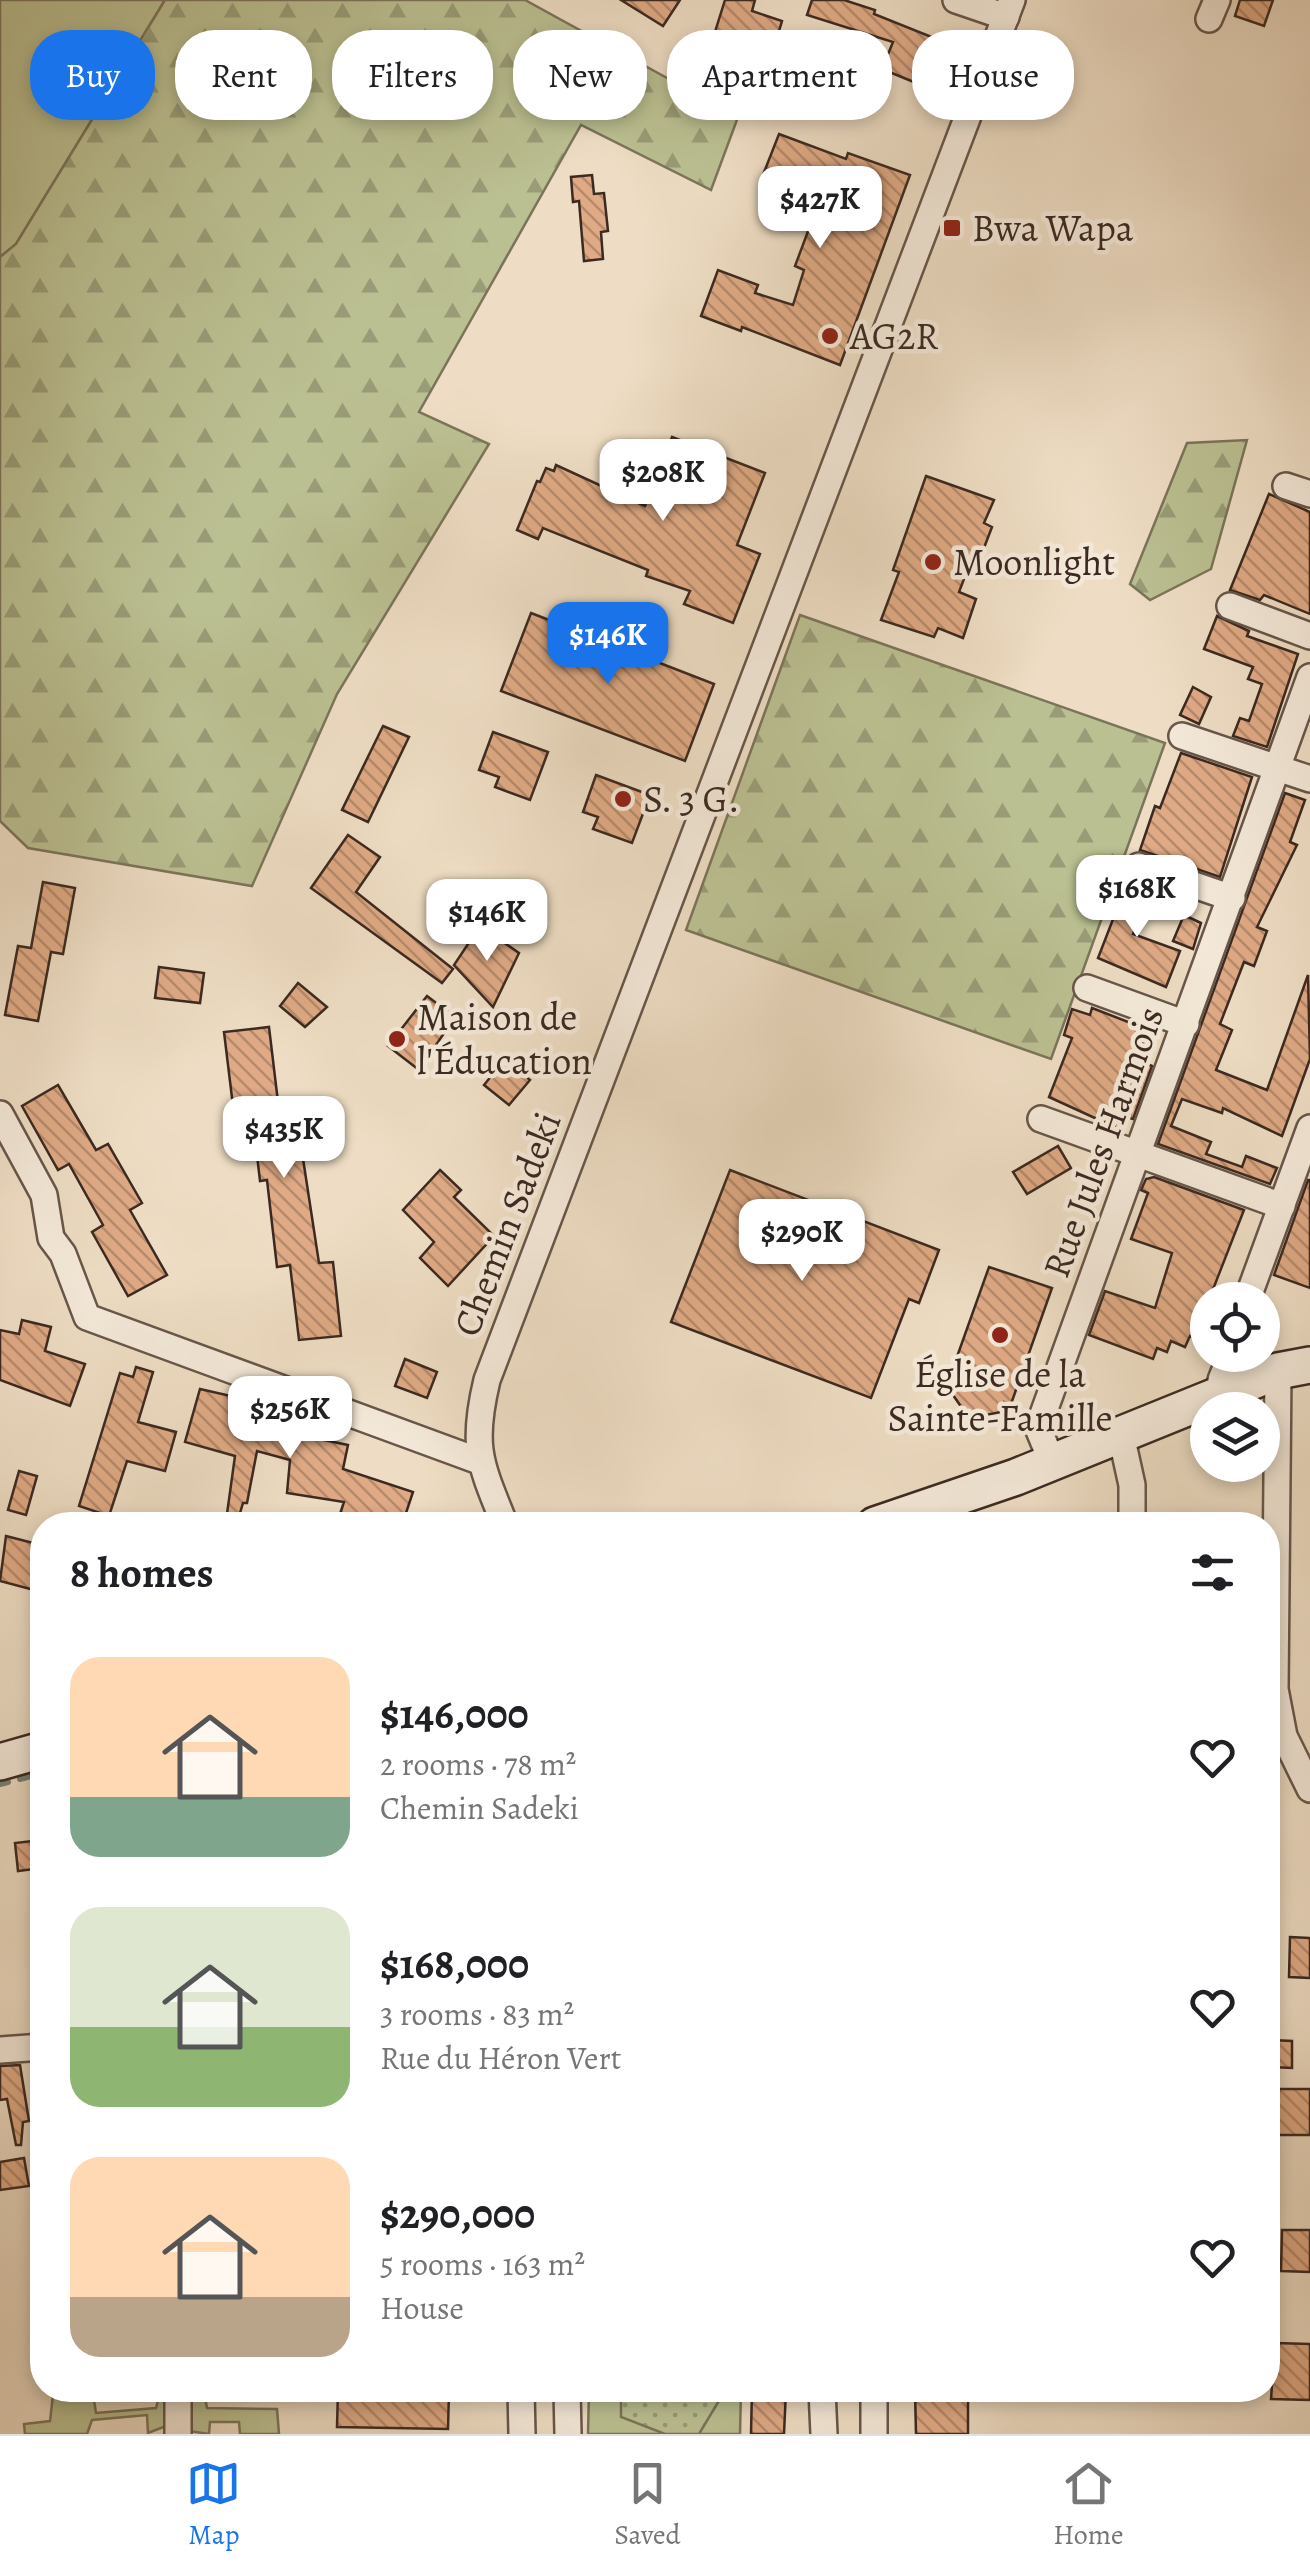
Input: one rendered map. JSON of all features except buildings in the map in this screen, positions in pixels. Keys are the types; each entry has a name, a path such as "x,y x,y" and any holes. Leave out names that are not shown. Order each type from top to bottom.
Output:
{"main road":[{"path":"1229,1392 1294,1368"},
{"path":"912,1512 1190,1408"},
{"path":"0,1762 30,1753"}],"street":[{"path":"956,0 1009,9"},
{"name":"Chemin Sadeki","path":"499,1512 479,1461 477,1436 488,1380 1009,9"},
{"path":"1230,606 1310,636"},
{"name":"Rue Jules Harmois","path":"1052,1462 1038,1428 1310,677"},
{"path":"1182,736 1310,780"},
{"path":"1138,866 1232,898"},
{"path":"1087,988 1186,1024"},
{"path":"0,1114 44,1194 50,1238 62,1254 87,1317 479,1461"},
{"path":"1042,1118 1282,1206"},
{"path":"1254,1282 1310,1128"},
{"path":"1280,1605 1294,1368"},
{"path":"1122,1436 1132,1485 1132,1512"},
{"path":"1280,1716 1284,1736 1310,1788"},
{"path":"0,2050 30,2048"},
{"path":"178,2402 178,2434"},
{"path":"521,2402 522,2434"},
{"path":"567,2402 568,2434"},
{"path":"823,2402 824,2434"},
{"path":"874,2402 874,2434"}],"green space":[{"path":"0,0 165,0 147,30 30,30 30,120 92,120 16,244 0,257"},
{"path":"165,0 525,0 580,30 513,30 513,120 647,120 647,67 667,78 667,120 737,120 711,190 581,125 419,412 489,444 337,694 252,886 28,848 0,821 0,257 16,244 92,120 155,120 155,30 147,30"},
{"path":"1247,440 1211,569 1150,600 1130,584 1187,443"},
{"path":"800,615 1165,743 1051,1059 686,930"},
{"path":"52,2402 94,2402 96,2413 156,2408 158,2402 169,2402 166,2426 148,2433 147,2415 92,2420 87,2434 25,2434 24,2424 50,2421"},
{"path":"187,2402 206,2402 207,2408 277,2409 279,2434 240,2434 239,2422 210,2422 209,2434 189,2431"},
{"path":"589,2402 741,2402 740,2434 588,2434"},
{"path":"621,2402 718,2402 699,2434 665,2434 621,2417"}],"waterway":[{"path":"20,1779 30,1776"},
{"path":"0,1784 8,1782"}],"place":[{"name":"Bwa Wapa","path":"952,228"},
{"name":"AG2R","path":"830,336"},
{"name":"Moonlight","path":"933,562"},
{"name":"S. 3 G.","path":"623,799"},
{"name":"Maison de l'Éducation","path":"397,1039"},
{"name":"Église de la Sainte-Famille","path":"1000,1335"}]}
